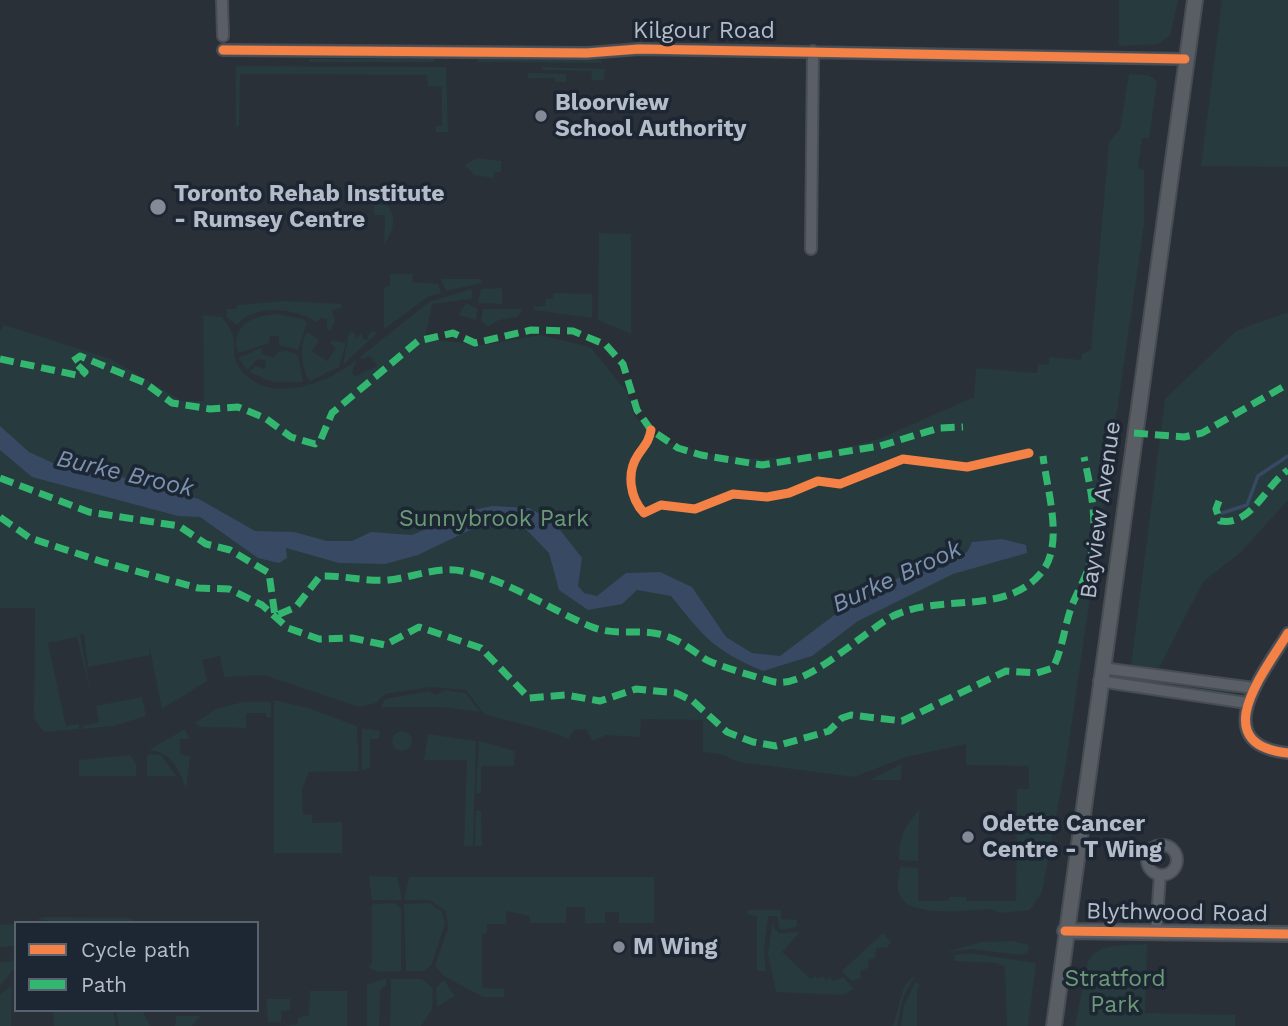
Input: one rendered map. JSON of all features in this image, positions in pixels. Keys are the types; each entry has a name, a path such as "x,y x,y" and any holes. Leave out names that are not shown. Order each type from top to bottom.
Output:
{"main road":[{"name":"Bayview Avenue","path":"1054,1026 1195,0"},
{"name":"Blythwood Road","path":"1065,931 1288,934"}],"street":[{"path":"222,0 223,36"},
{"name":"Kilgour Road","path":"223,50 813,51 1185,59"},
{"path":"811,248 813,51"},
{"path":"1288,634 1247,702 1244,723 1256,744 1272,751 1288,753"},
{"path":"1101,674 1170,676 1254,688"},
{"path":"1101,674 1168,691 1247,702"},
{"path":"1168,691 1170,676"},
{"path":"1156,933 1160,875"}],"green space":[{"path":"1119,0 1178,0 1170,36 1158,44 1119,46"},
{"path":"1222,0 1288,0 1288,167 1201,166"},
{"path":"309,59 435,59 435,62 309,62"},
{"path":"478,59 601,60 602,63 478,62"},
{"path":"236,66 446,67 448,132 436,132 436,126 442,126 442,87 428,86 427,75 240,74 239,126 236,126"},
{"path":"542,67 605,69 604,80 592,80 591,71 542,70"},
{"path":"528,73 566,74 566,82 555,82 555,78 528,78"},
{"name":"Sunnybrook Park","path":"1129,74 1148,75 1157,81 1149,138 1142,138 1138,168 1144,170 1144,225 1066,763 1042,892 1030,910 1000,913 991,909 926,910 905,902 899,894 900,867 918,868 918,901 947,901 950,897 966,897 967,901 1016,901 1017,789 1029,789 1029,766 966,765 966,744 906,757 854,777 739,762 720,754 703,752 703,720 641,719 640,737 606,735 593,741 586,729 574,730 568,739 484,714 466,690 430,687 385,694 376,703 359,707 264,675 224,677 220,656 202,660 207,681 162,709 149,645 150,655 88,667 84,634 80,635 93,703 77,637 48,643 66,726 79,724 79,729 44,732 34,718 35,608 0,608 0,331 4,325 111,359 182,401 204,401 203,315 222,317 233,336 237,363 251,379 265,386 297,388 330,377 356,360 352,373 356,376 377,366 370,356 362,359 360,357 429,302 471,289 473,296 470,299 432,304 425,339 484,345 540,335 590,347 627,392 634,415 655,438 708,454 760,459 820,454 879,439 974,397 976,368 1037,373 1038,364 1049,365 1049,357 1081,360 1082,354 1091,350 1109,142 1120,129"},
{"path":"477,158 501,161 501,172 494,172 494,178 474,175 465,165"},
{"path":"374,205 387,205 392,215 392,230 384,245 385,215 374,215"},
{"path":"599,233 631,234 631,334 598,320"},
{"path":"390,274 413,274 412,282 438,284 441,293 428,297 384,329 384,288 390,285"},
{"path":"441,279 481,279 482,283 446,291"},
{"path":"502,288 502,304 478,303 481,289"},
{"path":"553,293 592,294 592,318 534,310 533,307 545,306 546,299 553,299"},
{"path":"284,301 341,304 341,308 332,310 335,321 330,331 327,329 327,319 321,318 317,322 287,311 254,313 237,325 227,317 227,309 237,309 237,305"},
{"path":"466,303 478,309 476,320 459,315"},
{"path":"483,309 523,309 517,317 499,320 488,327 481,321"},
{"path":"1288,312 1288,500 1241,552 1203,582 1159,668 1131,666 1165,399 1236,331"},
{"path":"276,314 303,319 307,323 298,350 279,345 279,336 270,336 269,343 238,353 236,343 240,329 251,320"},
{"path":"307,332 319,340 312,351 327,361 336,348 330,343 332,340 346,343 339,367 310,381 302,357"},
{"path":"349,332 355,333 356,339 362,333 362,338 367,340 370,332 378,332 343,365"},
{"path":"261,348 262,354 273,358 278,352 285,350 298,355 303,382 273,382 249,372 255,366 265,369 266,360 258,359 247,370 238,358"},
{"path":"1184,683 1235,690 1234,695 1183,688"},
{"path":"445,690 466,693 480,712 444,707 381,707 385,699 428,691 436,695"},
{"path":"142,697 146,716 114,726 82,729 83,726 99,722 96,706"},
{"path":"274,700 308,708 357,726 359,771 309,772 302,789 303,814 312,815 312,823 342,822 342,853 274,853"},
{"path":"243,702 271,702 271,717 266,717 266,713 246,713 246,728 201,727 195,723 216,709"},
{"path":"362,728 380,731 379,739 370,739 370,768 362,770"},
{"path":"185,729 189,739 180,739 180,754 190,757 186,789 174,763 163,754 149,750"},
{"path":"402,731 409,734 412,741 409,748 402,751 395,748 392,741 395,734"},
{"path":"428,734 476,741 473,846 464,846 467,760 424,760"},
{"path":"479,741 515,751 514,766 481,766 481,793 476,793"},
{"path":"147,754 161,755 176,776 147,776"},
{"path":"130,755 136,764 136,776 79,776 79,760"},
{"path":"902,764 901,780 870,780"},
{"path":"919,810 918,861 899,860 903,833"},
{"path":"476,811 481,811 482,846 475,846"},
{"path":"369,876 397,877 402,900 372,900"},
{"path":"409,877 654,877 654,923 619,923 619,912 605,912 605,923 585,923 585,907 566,907 566,923 530,923 530,916 506,911 506,924 487,924 487,933 482,934 482,988 504,989 504,997 483,997 444,976 435,966 448,928 446,911 430,900 404,900"},
{"path":"394,903 401,909 401,971 378,972 367,966 372,965 372,905"},
{"path":"429,903 442,912 445,924 431,966 424,971 406,971 404,904"},
{"path":"748,910 781,910 781,919 797,920 796,927 780,930 777,916 768,916 764,949 766,971 757,971 757,916 748,915"},
{"path":"128,918 135,921 48,921 37,919"},
{"path":"773,919 774,928 779,933 800,932 782,952 811,979 823,976 826,980 830,977 833,981 843,977 854,989 843,995 776,992 768,954"},
{"path":"14,924 14,946 0,947 0,925"},
{"path":"883,933 891,942 887,947 876,948 875,958 868,960 869,967 860,972 861,978 852,981 842,971"},
{"path":"1013,941 1029,945 1028,952 1021,955 972,949 946,952 981,942"},
{"name":"Stratford Park","path":"1147,944 1145,1013 1235,1015 1235,1026 1075,1026 1088,961 1093,955 1114,946"},
{"path":"970,953 1036,963 1028,1026 1007,1026 1005,967 997,963 955,961 954,955"},
{"path":"14,961 14,968 0,986 0,962"},
{"path":"917,972 903,997 897,1026 893,1026 904,987"},
{"path":"386,978 386,985 380,990 379,1026 367,1026 367,985"},
{"path":"391,979 422,979 433,988 432,1009 421,1026 390,1026"},
{"path":"444,980 455,996 437,1007 436,988"},
{"path":"916,982 920,986 917,988 917,1026 901,1026 904,1005"},
{"path":"12,986 11,1026 0,1026 0,994"},
{"path":"310,991 347,991 347,1026 284,1026 298,1024 298,1018 309,1015"},
{"path":"266,999 290,999 290,1010 281,1011 281,1022 268,1022"},
{"path":"53,1012 113,1012 116,1026 54,1026"},
{"path":"116,1012 143,1012 150,1026 119,1026"},
{"path":"176,1016 200,1016 192,1026 175,1026"}],"water":[{"path":"0,426 29,452 64,468 118,476 199,499 255,531 294,532 327,541 352,541 371,532 412,535 464,512 492,506 529,508 553,521 582,558 578,586 584,593 597,596 626,573 660,572 692,587 726,637 752,653 780,656 857,598 919,568 943,568 967,552 972,542 1002,539 1026,545 1027,553 953,574 858,621 812,656 763,671 732,656 711,641 671,596 637,590 622,604 588,610 559,590 549,553 515,518 468,531 418,555 385,564 339,563 286,548 287,558 279,563 258,558 200,517 178,516 32,477 0,450"}],"waterway":[{"name":"Burke Brook","path":"1222,513 1247,505 1258,476 1288,456"}],"marked path":[{"path":"0,359 81,376 85,372 73,361 80,356 145,383 172,403 210,409 238,407 265,418 291,437 315,444 321,439 332,413 418,341 453,333 475,343 531,330 573,331 606,345 623,364 637,410 651,430 678,448 701,455 762,465 880,446 939,428 963,427"},
{"path":"1134,433 1184,437 1202,433 1288,384"},
{"path":"0,478 89,512 179,526 206,544 230,550 269,573 275,616 296,607 320,576 389,580 457,570 498,582 600,630 666,636 710,662 775,682 788,682 818,668 893,616 911,609 1009,595 1026,586 1041,573 1052,548 1053,533 1043,456"},
{"path":"0,517 30,538 103,562 198,588 229,589 262,605 288,628 319,639 352,638 385,645 419,627 481,648 529,698 566,695 600,701 636,689 676,693 693,701 727,732 753,742 776,746 829,731 842,718 851,715 902,721 1006,671 1037,673 1053,668 1092,551 1093,511 1084,457"},
{"path":"1219,501 1216,509 1220,521 1241,517 1250,511 1288,470"}],"cycle path":[{"path":"223,50 587,53 639,49 1185,59"},
{"path":"651,430 648,441 634,462 631,477 635,500 644,513 661,505 695,509 733,494 767,497 789,493 818,481 840,484 903,459 967,467 1029,453"},
{"path":"1288,633 1256,685 1245,721 1250,736 1263,747 1288,753"},
{"path":"1065,931 1288,934"}],"place":[{"name":"Bloorview School Authority","path":"541,116"},
{"name":"Toronto Rehab Institute - Rumsey Centre","path":"158,207"},
{"name":"Odette Cancer Centre - T Wing","path":"968,837"},
{"name":"M Wing","path":"619,947"}]}
